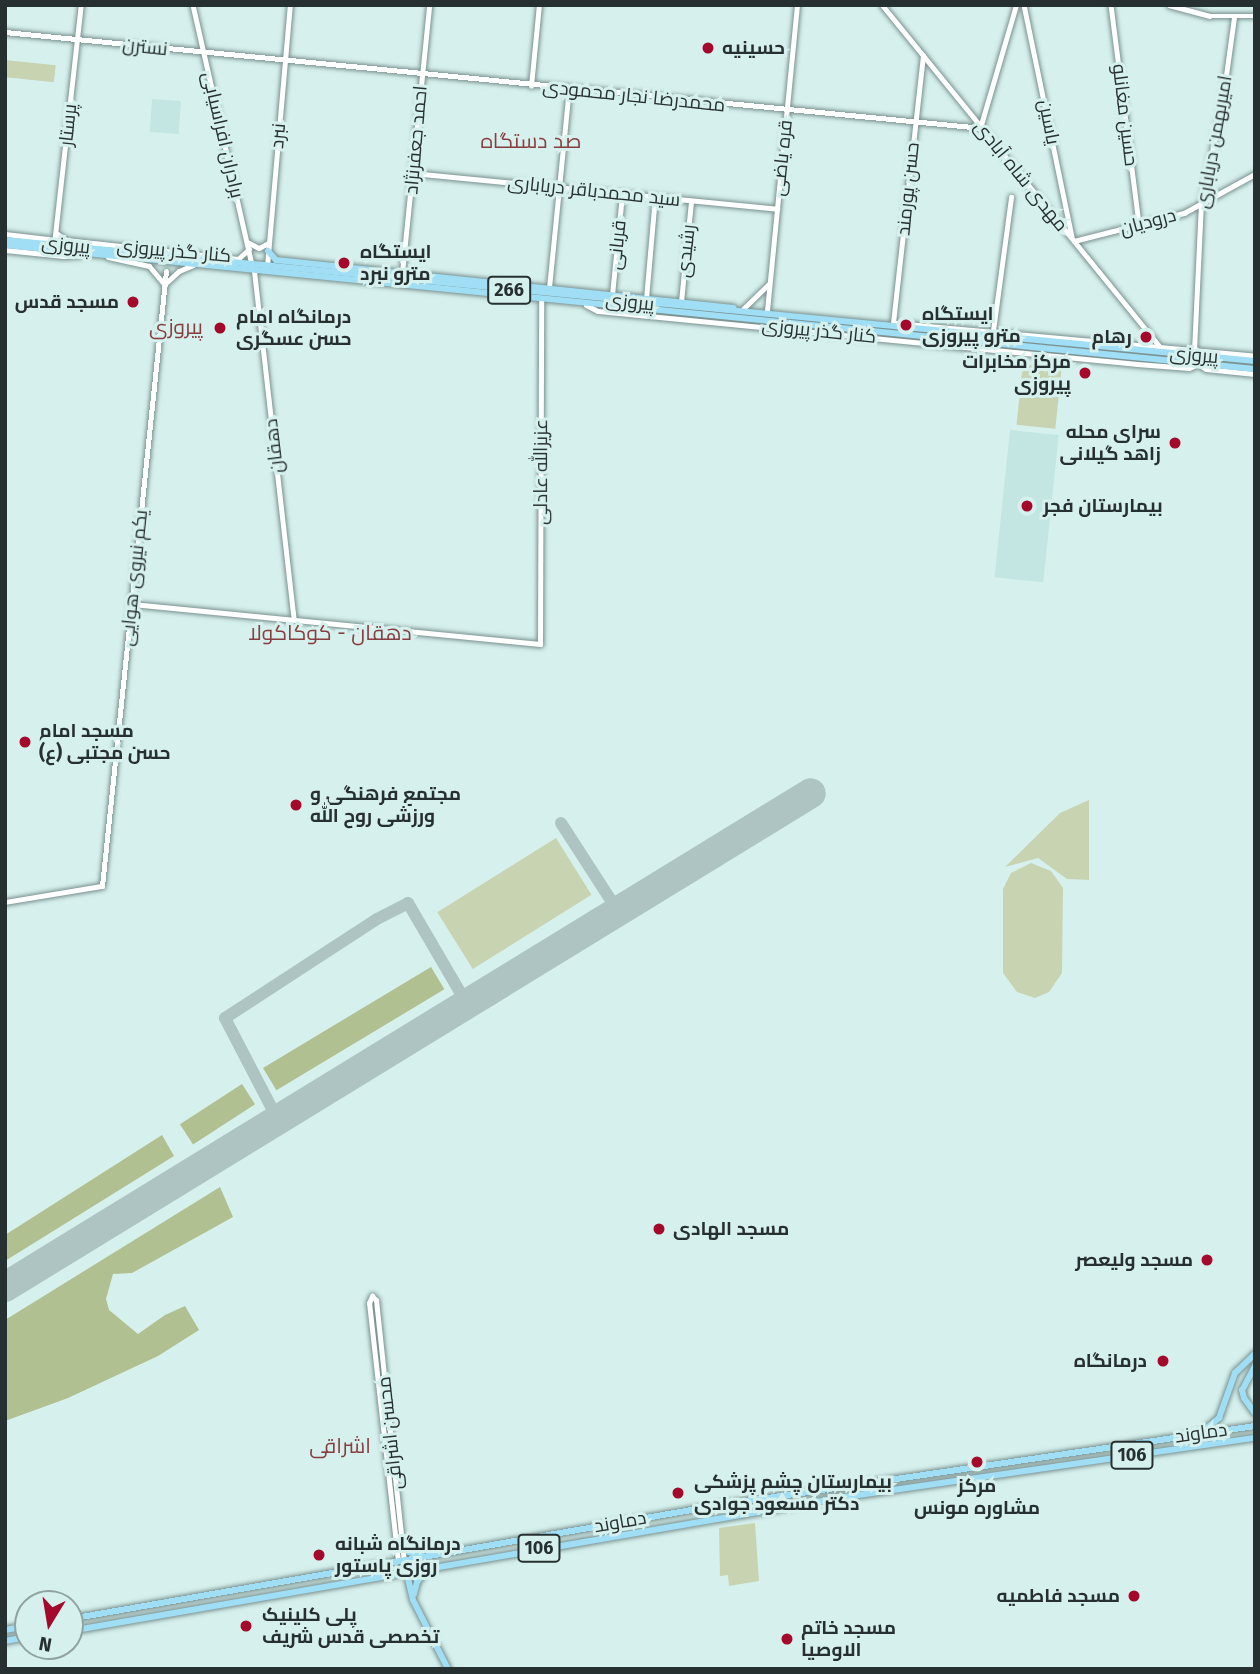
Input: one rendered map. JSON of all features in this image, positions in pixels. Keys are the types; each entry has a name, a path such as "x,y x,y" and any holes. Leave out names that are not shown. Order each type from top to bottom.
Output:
{"main road":[{"name":"نبرد","path":"267,266 290,5"},
{"name":"مهدی شاه آبادی","path":"882,5 1160,347"},
{"name":"کنار گذر پیروزی","path":"56,233 66,240 237,259 249,249"},
{"name":"پیروزی","path":"5,237 86,254 766,316 836,329 1072,350 1255,358"},
{"path":"247,242 259,248 268,243"},
{"name":"پیروزی","path":"5,248 54,247 168,253 253,268 267,266 350,275 402,277 505,293"},
{"path":"5,248 64,256 86,254"},
{"path":"268,251 276,260 359,269 402,277 550,288 681,302 743,309 766,316"},
{"path":"105,256 149,266 165,285 174,274 193,265"},
{"path":"325,265 334,273"},
{"name":"دهقان","path":"253,268 294,620"},
{"path":"350,275 359,269"},
{"name":"یکم نیروی هوایی","path":"5,902 102,886 166,271"},
{"name":"پیروزی","path":"541,297 586,305 992,334 1157,365 1189,368 1198,363"},
{"name":"عزیزالله عادلی","path":"294,620 540,644 541,297"},
{"name":"کنار گذر پیروزی","path":"586,305 598,311 1072,350"},
{"path":"822,331 836,329"},
{"path":"992,334 1160,347 1255,358"},
{"name":"پیروزی","path":"1137,361 1198,363 1255,372"},
{"path":"132,604 294,620"},
{"name":"محسن اشراقی","path":"377,1344 375,1296 372,1296 369,1298 370,1311 382,1383 401,1561"},
{"path":"1200,1433 1219,1418 1235,1373 1255,1354"},
{"path":"1255,1366 1242,1390 1244,1398 1255,1413"},
{"name":"دماوند","path":"84,1617 720,1505 1255,1426"},
{"name":"دماوند","path":"84,1629 844,1497 1253,1440"},
{"name":"محسن اشراقی","path":"396,1521 401,1543 401,1561"},
{"path":"401,1543 409,1552 425,1556"},
{"path":"401,1561 414,1600 448,1669"},
{"path":"414,1600 417,1582 427,1569"}],"street":[{"name":"پرستار","path":"54,247 81,5"},
{"name":"برادران افراسیابی","path":"193,5 253,268"},
{"name":"احمد جعفرنژاد","path":"402,277 429,5"},
{"path":"531,86 539,5"},
{"name":"قره یاضی","path":"766,316 797,5"},
{"path":"982,127 1016,5"},
{"name":"یاسین","path":"1024,5 1073,240"},
{"name":"حسین مغانلو","path":"1111,5 1139,225"},
{"path":"1169,5 1234,18 1255,16"},
{"name":"امیربهمن دریاباری","path":"1194,351 1201,205 1222,104 1234,18"},
{"name":"نسترن","path":"5,32 285,62"},
{"name":"حسن پورمند","path":"893,325 923,55"},
{"name":"محمدرضا نجار محمودی","path":"285,62 915,123 982,127"},
{"path":"550,288 569,89"},
{"name":"سید محمدباقر دریاباری","path":"412,173 777,209"},
{"name":"درودیان","path":"1073,240 1139,225 1201,205 1255,174"},
{"name":"قربانی","path":"612,295 622,194"},
{"path":"646,299 655,197"},
{"path":"992,334 1011,197"},
{"name":"رشیدی","path":"681,302 691,201"},
{"path":"743,309 769,283"}],"shaded area":[{"path":"152,99 181,101 179,134 150,132"},
{"name":"بیمارستان فجر","path":"1010,430 1059,435 1043,582 995,577"}],"green space":[{"path":"5,60 56,65 54,82 5,77"},
{"path":"1023,363 1062,367 1055,429 1017,425"},
{"path":"1089,800 1089,880 1067,879 1038,858 1005,867 1060,813"},
{"path":"556,838 592,895 473,969 437,912"},
{"path":"1031,863 1051,871 1063,888 1062,973 1049,992 1035,998 1017,992 1003,973 1003,889 1011,873"},
{"path":"431,967 444,989 276,1090 263,1068"},
{"path":"242,1084 255,1104 193,1144 180,1124"},
{"path":"162,1135 174,1156 5,1261 5,1235"},
{"path":"220,1187 233,1217 132,1273 113,1274 106,1299 109,1310 138,1334 165,1315 185,1306 199,1330 158,1356 68,1398 5,1421 5,1320"},
{"path":"755,1523 759,1581 729,1586 728,1575 720,1576 719,1528"}],"taxiway":[{"path":"561,823 618,911"},
{"path":"278,1120 225,1018 377,919 408,903 467,1004"}],"runway":[{"path":"5,1287 811,793"}],"place":[{"name":"حسینیه","path":"708,48"},
{"name":"ایستگاه مترو نبرد","path":"344,263"},
{"name":"مسجد قدس","path":"133,302"},
{"name":"ایستگاه مترو پیروزی","path":"906,325"},
{"name":"درمانگاه امام حسن عسگری","path":"220,328"},
{"name":"رهام","path":"1146,337"},
{"name":"مرکز مخابرات پیروزی","path":"1085,373"},
{"name":"سرای محله زاهد گیلانی","path":"1175,443"},
{"name":"بیمارستان فجر","path":"1027,506"},
{"name":"مسجد امام حسن مجتبی (ع)","path":"25,742"},
{"name":"مجتمع فرهنگی و ورزشی روح الله","path":"296,805"},
{"name":"مسجد الهادی","path":"659,1229"},
{"name":"مسجد ولیعصر","path":"1207,1260"},
{"name":"درمانگاه","path":"1163,1361"},
{"name":"مرکز مشاوره مونس","path":"977,1462"},
{"name":"بیمارستان چشم پزشکی دکتر مسعود جوادی","path":"678,1493"},
{"name":"درمانگاه شبانه روزی پاستور","path":"319,1555"},
{"name":"مسجد فاطمیه","path":"1134,1596"},
{"name":"پلی کلینیک تخصصی قدس شریف","path":"246,1626"},
{"name":"مسجد خاتم الاوصیا","path":"787,1639"}],"district":[{"name":"صد دستگاه","path":"531,141"},
{"name":"پیروزی","path":"176,327"},
{"name":"دهقان - کوکاکولا","path":"330,633"},
{"name":"اشراقی","path":"340,1446"}]}
